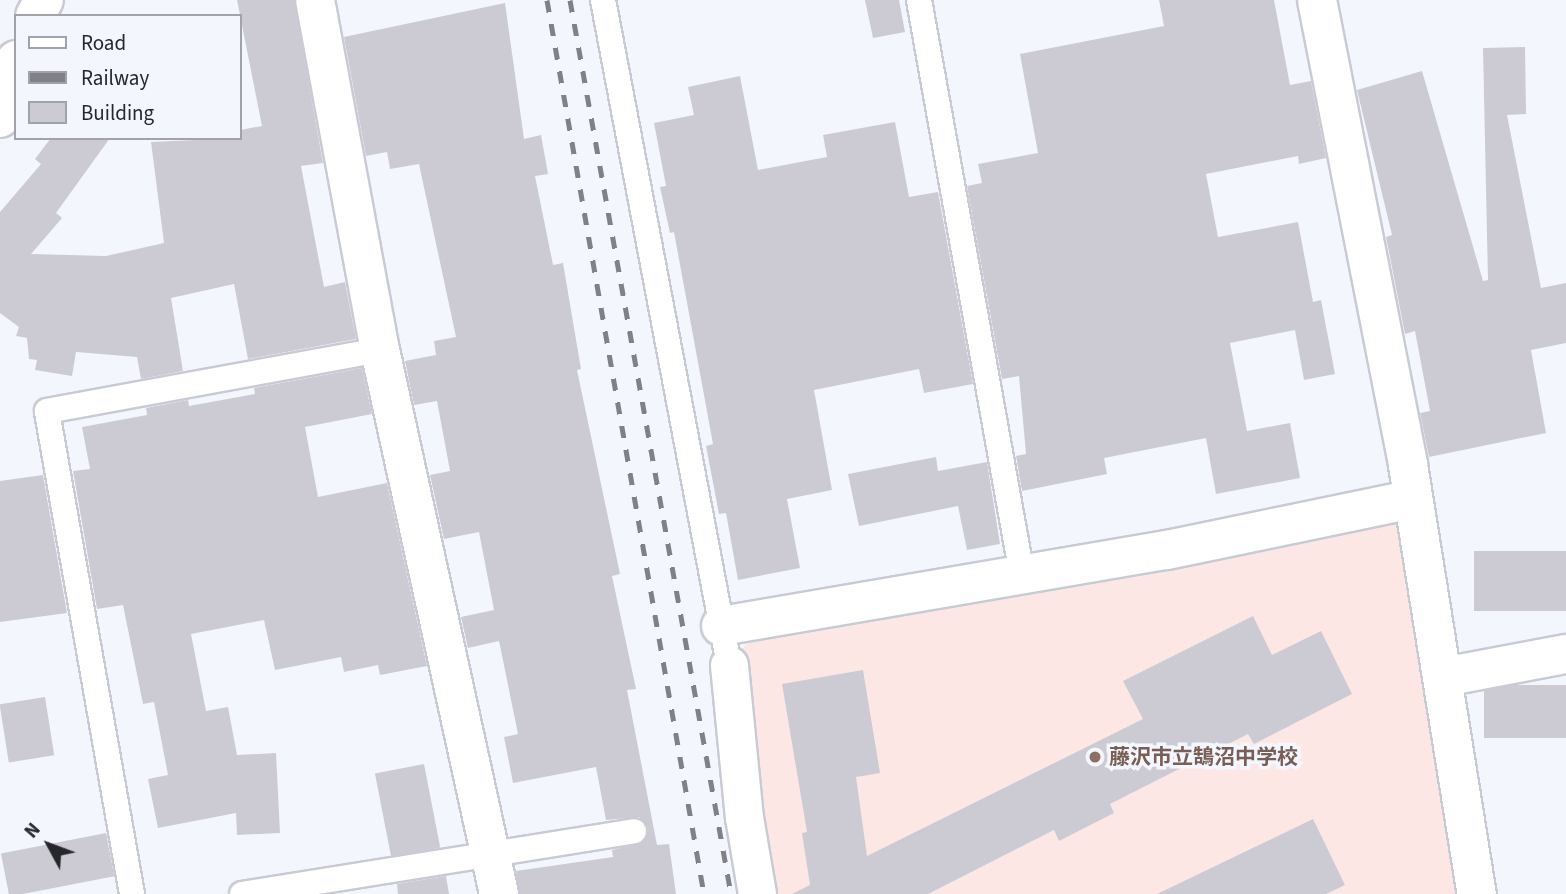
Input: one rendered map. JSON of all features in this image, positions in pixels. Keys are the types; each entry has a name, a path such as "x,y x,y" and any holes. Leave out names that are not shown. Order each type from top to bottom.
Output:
{"street":[{"path":"316,0 380,350 499,894"},
{"path":"1317,0 1413,499 1444,677 1477,894"},
{"path":"0,118 14,67"},
{"path":"721,626 1167,550 1413,499"},
{"path":"1444,677 1566,654"},
{"path":"729,665 744,817 757,894"}],"lane":[{"path":"603,0 729,665"},
{"path":"919,0 1022,575"},
{"path":"132,894 47,411 380,350"},
{"path":"242,894 634,831"}],"shaded area":[{"name":"藤沢市立鵠沼中学校","path":"1383,514 1400,530 1460,894 778,894 737,654 756,635"}],"building":[{"path":"237,0 294,0 323,163 301,166 324,287 345,282 356,339 248,359 234,284 171,298 183,371 141,379 137,357 76,352 72,376 35,370 37,360 29,359 27,338 16,336 19,327 0,313 0,212 41,164 35,159 49,140 109,140 56,213 62,218 31,254 106,256 164,243 151,142 242,140 242,130 262,126 242,14"},
{"path":"865,0 899,0 905,32 873,38"},
{"path":"1159,0 1274,0 1290,85 1311,81 1326,158 1299,164 1298,156 1206,174 1218,237 1298,222 1313,302 1321,300 1335,374 1304,380 1295,330 1230,343 1247,431 1290,423 1300,478 1216,494 1206,438 1104,458 1107,474 1022,491 1016,456 1026,454 1019,376 1002,379 967,186 982,183 978,164 1038,153 1020,54 1164,26"},
{"path":"505,3 524,139 541,135 548,174 535,176 553,265 563,263 581,369 577,370 620,574 612,576 636,689 627,690 657,845 669,844 676,894 520,894 516,871 613,857 612,850 644,842 648,828 639,817 606,820 596,767 513,783 504,737 518,734 499,641 468,648 461,617 494,610 479,532 444,539 430,475 450,471 437,401 414,405 405,361 436,355 434,341 456,337 419,164 390,169 387,152 366,156 344,37"},
{"path":"1525,47 1526,114 1507,115 1541,288 1566,283 1566,343 1531,350 1546,433 1429,457 1420,413 1430,411 1415,331 1405,334 1386,237 1392,235 1357,90 1422,71 1483,281 1488,280 1483,48"},
{"path":"740,76 758,170 827,157 823,135 895,122 909,197 938,192 973,384 924,393 919,369 814,390 832,490 787,499 800,568 738,580 726,513 719,514 706,446 713,444 674,232 670,233 660,187 666,186 654,123 694,115 688,87"},
{"path":"362,368 372,414 305,427 318,497 387,483 427,666 380,675 378,665 344,672 341,657 275,670 264,620 191,634 206,711 228,707 237,755 276,753 280,833 237,835 236,813 158,828 148,779 168,775 154,702 143,704 123,605 97,609 73,471 90,469 82,427 147,415 146,408 188,400 189,406 255,394 254,388"},
{"path":"936,457 938,471 987,462 1000,544 967,550 958,506 859,526 848,474"},
{"path":"43,475 67,613 0,622 0,481"},
{"path":"1474,551 1566,551 1566,611 1474,611"},
{"path":"1253,616 1272,655 1321,631 1352,694 1254,744 1248,734 1110,804 1114,813 1059,841 1054,830 928,894 792,894 810,885 802,833 807,832 782,684 863,670 880,773 856,777 867,856 1143,719 1123,681"},
{"path":"1484,685 1566,685 1566,738 1484,738"},
{"path":"45,697 54,755 9,762 0,704"},
{"path":"424,764 440,847 391,857 375,774"},
{"path":"1313,819 1345,885 1326,894 1157,894"},
{"path":"106,833 114,876 23,894 9,894 1,853"},
{"path":"446,876 449,894 398,894 397,884"}],"railway":[{"path":"547,0 704,894"},
{"path":"570,0 731,894"}],"place":[{"name":"藤沢市立鵠沼中学校","path":"1095,757"}]}
